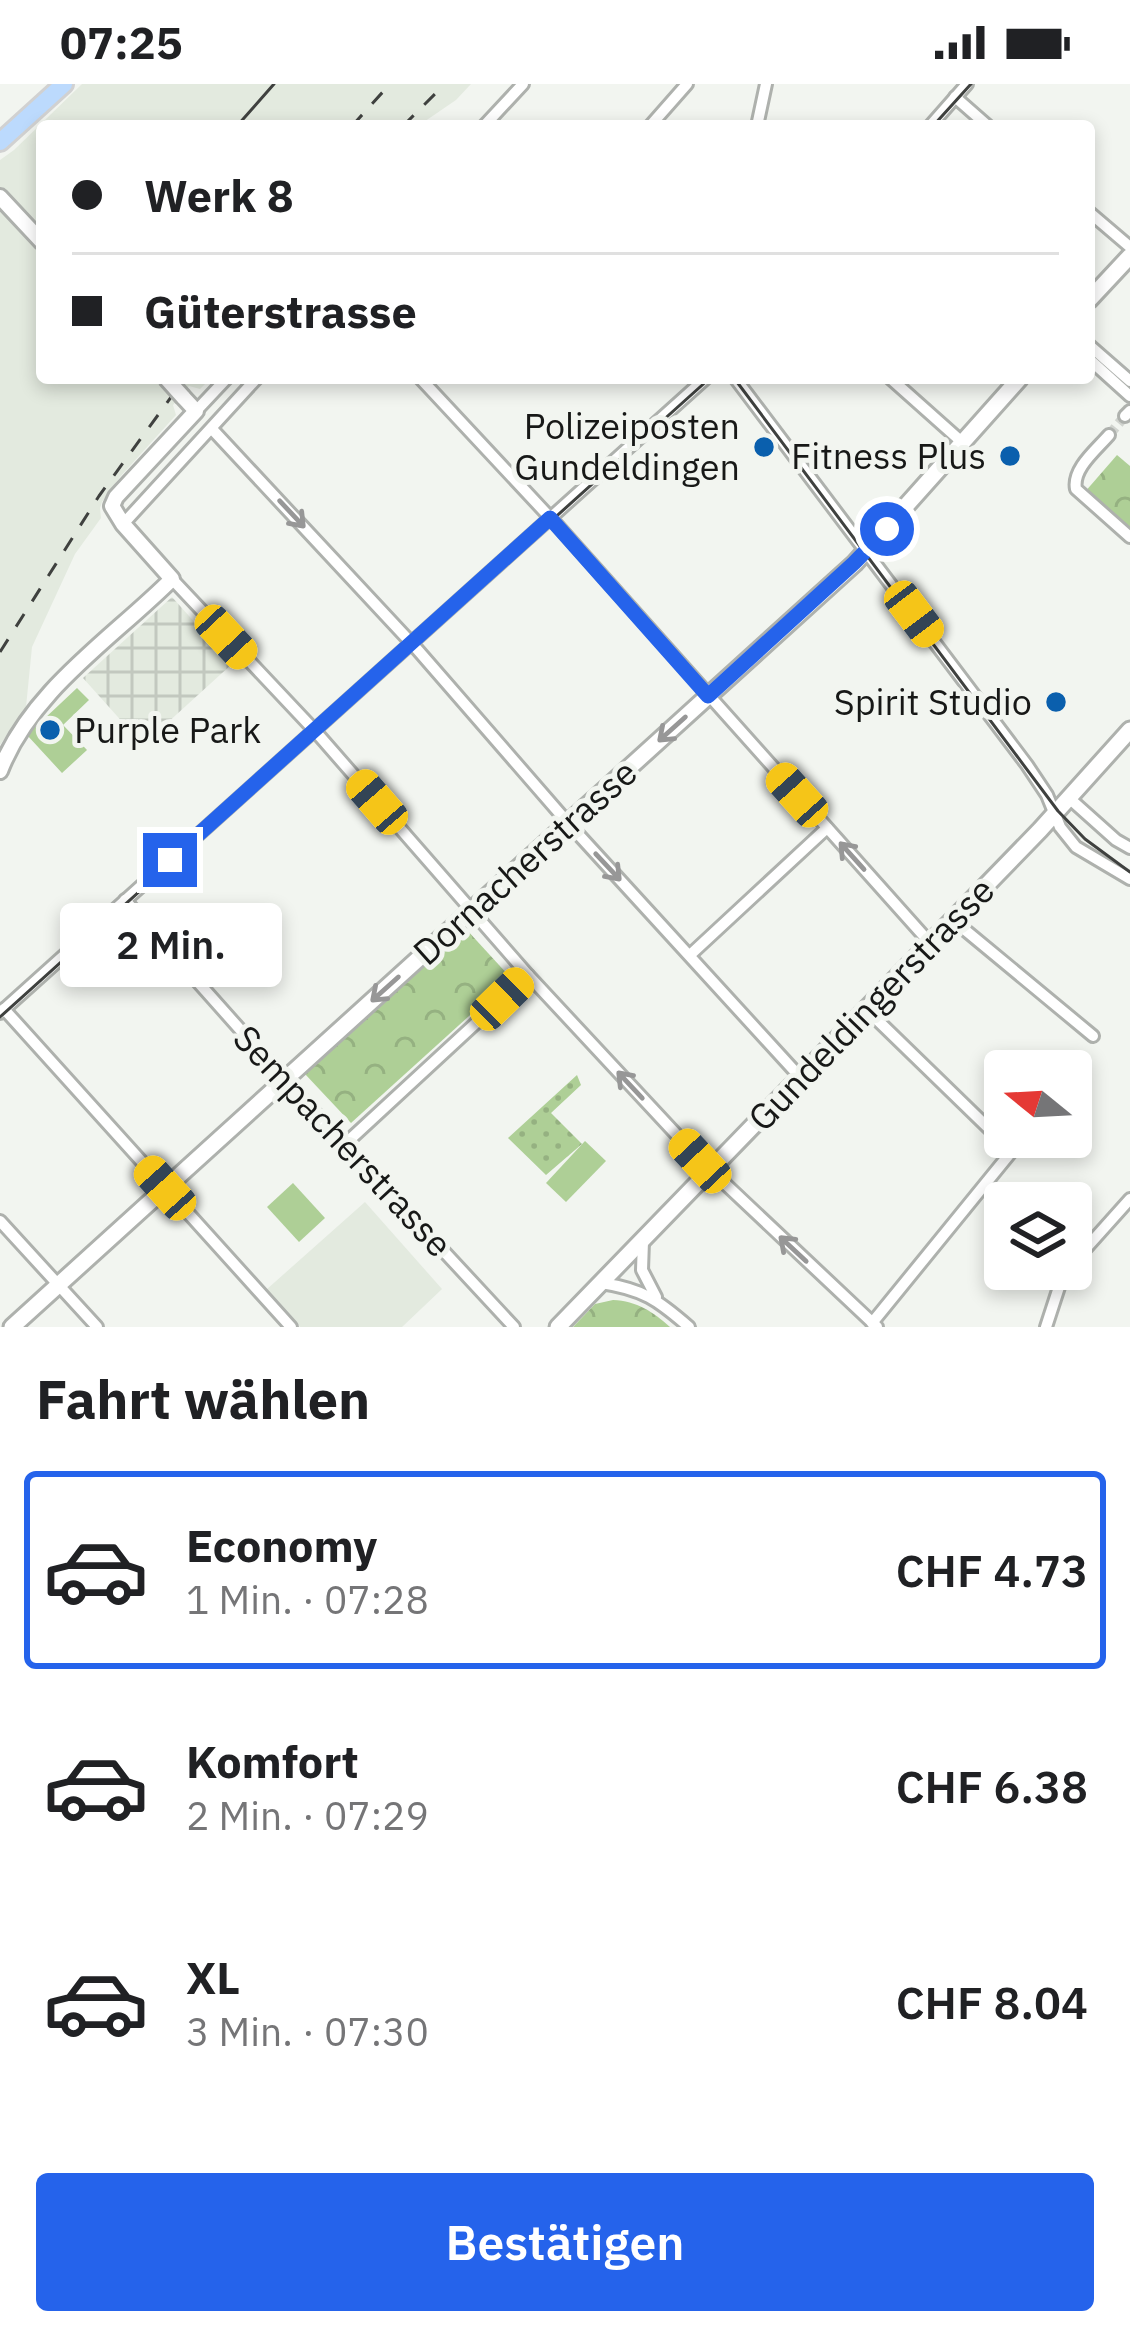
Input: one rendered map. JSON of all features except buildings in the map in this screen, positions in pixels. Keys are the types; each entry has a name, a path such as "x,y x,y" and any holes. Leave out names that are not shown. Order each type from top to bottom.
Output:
{"main road":[{"path":"0,142 64,84"},
{"path":"1095,293 1130,252"},
{"name":"Dornacherstrasse","path":"12,1327 866,552 1014,384"},
{"name":"Gundeldingerstrasse","path":"558,1327 1130,730"}],"street":[{"path":"490,120 523,84"},
{"path":"655,120 686,84"},
{"path":"758,120 766,84"},
{"path":"935,120 967,84"},
{"path":"955,98 981,120"},
{"path":"0,197 36,236"},
{"path":"1095,218 1130,252"},
{"path":"1095,350 1130,381"},
{"path":"1095,365 1130,397"},
{"path":"171,384 196,411"},
{"path":"221,384 113,501 112,510 710,1171 875,1325 1012,1151 866,1009"},
{"path":"123,524 252,384"},
{"path":"426,384 930,943"},
{"path":"291,1327 2,1011 699,384"},
{"path":"740,384 1046,791 1060,827 1076,847 1130,880"},
{"path":"897,384 963,443"},
{"path":"212,429 412,643 568,823 800,1077"},
{"path":"1109,436 1074,480 1076,489 1130,537"},
{"path":"0,770 24,723 172,579"},
{"path":"1069,798 1130,848"},
{"path":"690,955 827,828"},
{"name":"Sempacherstrasse","path":"125,900 514,1327"},
{"path":"952,920 1093,1036"},
{"path":"345,1144 528,975"},
{"path":"1092,1242 1130,1199"},
{"path":"0,1221 97,1327"},
{"path":"644,1238 643,1270 658,1300"},
{"path":"601,1282 627,1286 658,1300 689,1327"},
{"path":"1046,1327 1058,1290"}],"shaded area":[{"path":"82,84 471,84 427,120 45,120"},
{"path":"36,129 36,384 205,384 200,389 189,386 173,405 176,415 102,502 101,518 75,554 32,647 26,707 0,745 0,160"},
{"path":"172,597 232,664 143,745 83,678"},
{"path":"365,1202 442,1289 402,1327 300,1327 266,1290"}],"green space":[{"path":"1117,455 1130,466 1130,533 1084,493"},
{"name":"Purple Park","path":"77,688 89,700 63,725 87,750 62,773 27,735"},
{"path":"466,929 511,978 351,1123 305,1074"},
{"path":"577,1075 581,1085 551,1113 582,1144 546,1175 508,1138"},
{"path":"585,1141 606,1161 566,1202 546,1183"},
{"path":"293,1183 325,1218 299,1242 267,1207"},
{"path":"613,1300 644,1308 670,1327 573,1327 595,1304"}],"tunnel":[{"path":"1109,435 1125,416"}],"tram line":[{"path":"242,120 274,84"},
{"path":"938,120 971,84"},
{"path":"0,1017 703,384"},
{"path":"738,384 1058,811 1085,839 1130,872"}],"railway":[{"path":"357,120 390,84"},
{"path":"409,120 445,84"},
{"path":"0,652 99,496 181,384"}],"place":[{"name":"Polizeiposten Gundeldingen","path":"764,447"},
{"name":"Fitness Plus","path":"1010,456"},
{"name":"Spirit Studio","path":"1056,702"},
{"name":"Purple Park","path":"50,730"}],"route":[{"path":"170,860 550,518 708,696 887,529"}]}
